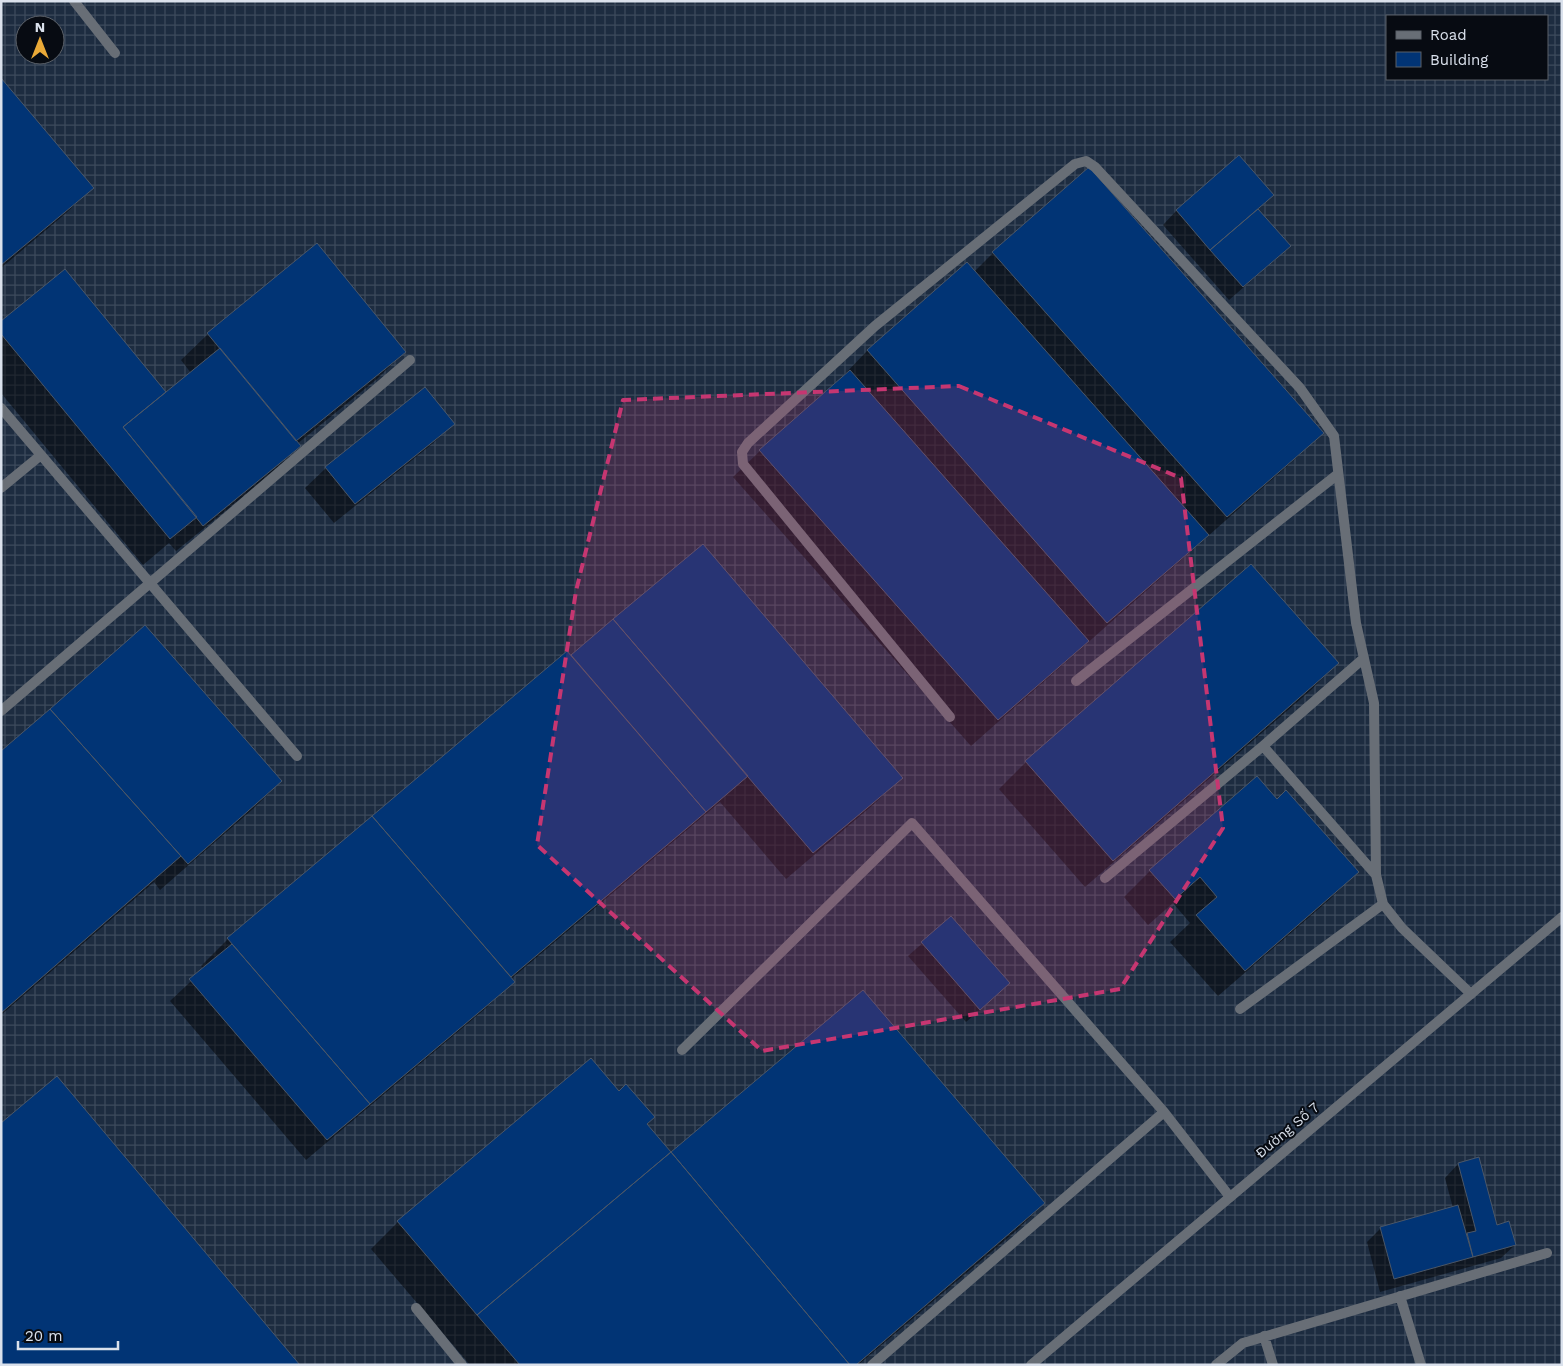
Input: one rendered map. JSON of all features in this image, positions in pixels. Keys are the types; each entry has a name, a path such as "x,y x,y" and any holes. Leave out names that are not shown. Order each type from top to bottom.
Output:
{"street":[{"path":"74,1 114,53"},
{"path":"950,717 743,464 742,452 748,443 875,326 1075,164 1086,161 1095,167 1300,388 1334,436 1356,623 1374,703 1376,875 1383,904 1402,928 1471,994"},
{"path":"1,711 410,360"},
{"path":"1,408 297,756"},
{"path":"1,488 41,454"},
{"path":"1076,681 1338,474"},
{"path":"1105,878 1263,746 1364,658"},
{"path":"1263,746 1376,875"},
{"path":"682,1050 912,823 1164,1112 1230,1196"},
{"path":"1240,1009 1383,904"},
{"name":"Đường Số 7","path":"1031,1365 1562,917"},
{"path":"872,1365 1164,1112"},
{"path":"1216,1365 1243,1343 1547,1253"},
{"path":"1400,1296 1421,1365"},
{"path":"416,1308 462,1365"},
{"path":"1264,1336 1273,1365"}],"highlighted area":[{"path":"959,386 1181,478 1223,828 1120,989 762,1051 537,845 576,591 623,400"}],"shaded area":[{"path":"1,1 1562,1 1562,1365 1,1365"}],"building":[{"path":"1,78 94,188 1,265"},
{"path":"1239,155 1274,195 1210,250 1176,210"},
{"path":"1089,167 1324,433 1227,517 992,252"},
{"path":"1258,209 1291,246 1243,287 1210,250"},
{"path":"317,243 406,352 296,441 207,333"},
{"path":"967,262 1209,535 1107,623 867,350"},
{"path":"65,269 166,392 123,427 197,517 170,539 1,334 1,321"},
{"path":"220,348 301,446 203,526 123,427"},
{"path":"850,370 1089,641 998,720 759,450"},
{"path":"425,387 455,424 355,504 325,467"},
{"path":"703,544 903,778 813,853 613,619"},
{"path":"1251,564 1339,663 1113,861 1025,761"},
{"path":"613,619 748,776 706,812 571,655"},
{"path":"145,625 282,781 188,864 50,709"},
{"path":"567,651 706,812 511,977 372,816"},
{"path":"50,709 181,856 1,1013 1,751"},
{"path":"1257,776 1277,799 1286,790 1359,872 1245,971 1196,915 1217,897 1200,877 1175,899 1149,870"},
{"path":"372,816 515,982 370,1104 227,938"},
{"path":"951,916 1010,983 980,1010 921,942"},
{"path":"232,944 370,1104 327,1140 189,979"},
{"path":"863,990 1045,1203 856,1365 850,1365 671,1152"},
{"path":"591,1058 619,1091 626,1084 655,1117 647,1124 671,1152 477,1315 397,1221"},
{"path":"57,1076 300,1365 1,1365 1,1123"},
{"path":"671,1152 850,1365 520,1365 477,1315"},
{"path":"1479,1157 1497,1225 1509,1221 1516,1245 1473,1257 1467,1233 1476,1231 1458,1163"},
{"path":"1458,1205 1473,1257 1394,1279 1380,1227"}]}
